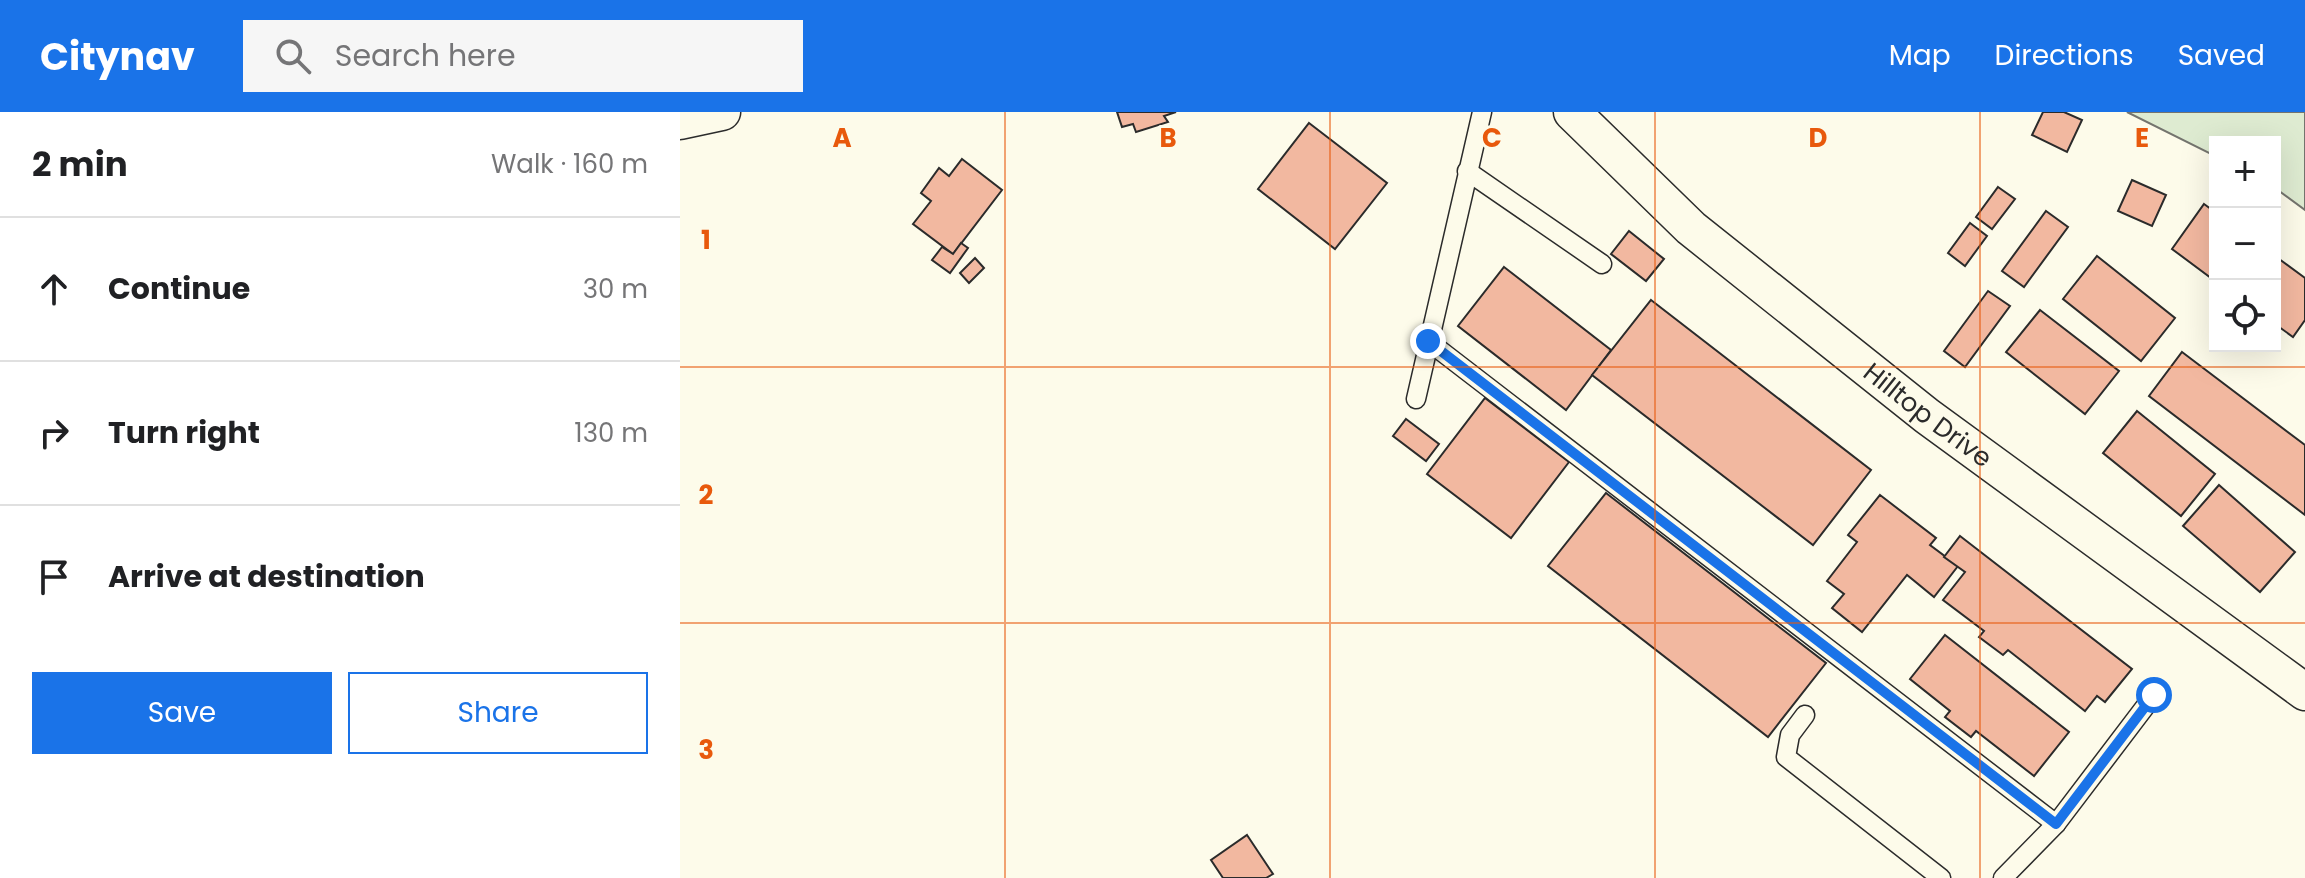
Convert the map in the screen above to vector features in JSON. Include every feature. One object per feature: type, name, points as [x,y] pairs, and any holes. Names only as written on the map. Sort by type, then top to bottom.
[{"type":"street","points":[[680,121],[722,112]]},
{"type":"street","name":"Hilltop Drive","points":[[1572,112],[1691,228],[1914,406],[2305,692]]},
{"type":"lane","points":[[1416,399],[1482,112]]},
{"type":"lane","points":[[1467,171],[1602,264]]},
{"type":"lane","points":[[1428,341],[2056,824]]},
{"type":"lane","points":[[2003,878],[2056,824],[2154,695]]},
{"type":"lane","points":[[1805,715],[1790,735],[1786,757],[1941,878]]},
{"type":"green space","points":[[2127,112],[2305,112],[2305,210],[2281,192],[2281,136],[2209,136],[2209,153]]},
{"type":"building","points":[[1117,112],[1176,112],[1164,116],[1168,122],[1136,132],[1133,124],[1122,127]]},
{"type":"building","points":[[2043,112],[2064,112],[2082,120],[2067,152],[2032,135]]},
{"type":"building","points":[[1309,123],[1387,183],[1335,249],[1258,189]]},
{"type":"building","points":[[962,159],[1002,190],[953,254],[913,224],[931,201],[921,193],[939,168],[949,176]]},
{"type":"building","points":[[2132,180],[2166,195],[2152,226],[2118,211]]},
{"type":"building","points":[[1998,187],[2015,199],[1992,229],[1976,217]]},
{"type":"building","points":[[2204,204],[2209,208],[2209,277],[2172,249]]},
{"type":"building","points":[[2046,211],[2068,227],[2024,287],[2002,271]]},
{"type":"building","points":[[1970,223],[1987,236],[1965,266],[1948,253]]},
{"type":"building","points":[[1629,231],[1664,259],[1646,281],[1611,254]]},
{"type":"building","points":[[961,243],[968,248],[950,273],[932,260],[942,247],[953,254]]},
{"type":"building","points":[[2097,256],[2175,318],[2141,361],[2063,299]]},
{"type":"building","points":[[975,258],[984,268],[969,283],[960,273]]},
{"type":"building","points":[[2281,260],[2305,278],[2305,320],[2293,337],[2281,328]]},
{"type":"building","points":[[1504,267],[1611,350],[1566,410],[1458,326]]},
{"type":"building","points":[[1988,291],[2010,306],[1965,367],[1944,351]]},
{"type":"building","points":[[1651,300],[1871,470],[1813,545],[1592,375]]},
{"type":"building","points":[[2040,310],[2119,371],[2085,414],[2006,352]]},
{"type":"building","points":[[2182,352],[2305,445],[2305,515],[2149,396]]},
{"type":"building","points":[[1485,398],[1569,462],[1511,538],[1427,474]]},
{"type":"building","points":[[2137,411],[2215,474],[2181,516],[2103,453]]},
{"type":"building","points":[[1406,419],[1439,444],[1426,461],[1393,436]]},
{"type":"building","points":[[2219,485],[2295,552],[2260,592],[2183,526]]},
{"type":"building","points":[[1606,493],[1826,663],[1768,737],[1548,566]]},
{"type":"building","points":[[1880,495],[1936,538],[1930,545],[1958,566],[1934,597],[1907,575],[1862,632],[1832,608],[1844,594],[1827,581],[1857,542],[1848,535]]},
{"type":"building","points":[[1960,536],[2132,669],[2105,702],[2097,696],[2085,711],[2008,650],[2003,655],[1979,637],[1984,631],[1943,600],[1965,572],[1944,557]]},
{"type":"building","points":[[1945,635],[2069,732],[2034,776],[1976,731],[1971,737],[1945,717],[1950,711],[1910,679]]},
{"type":"building","points":[[1247,835],[1273,874],[1266,878],[1223,878],[1211,860]]},
{"type":"route","points":[[1428,341],[2056,824],[2154,695]]}]
